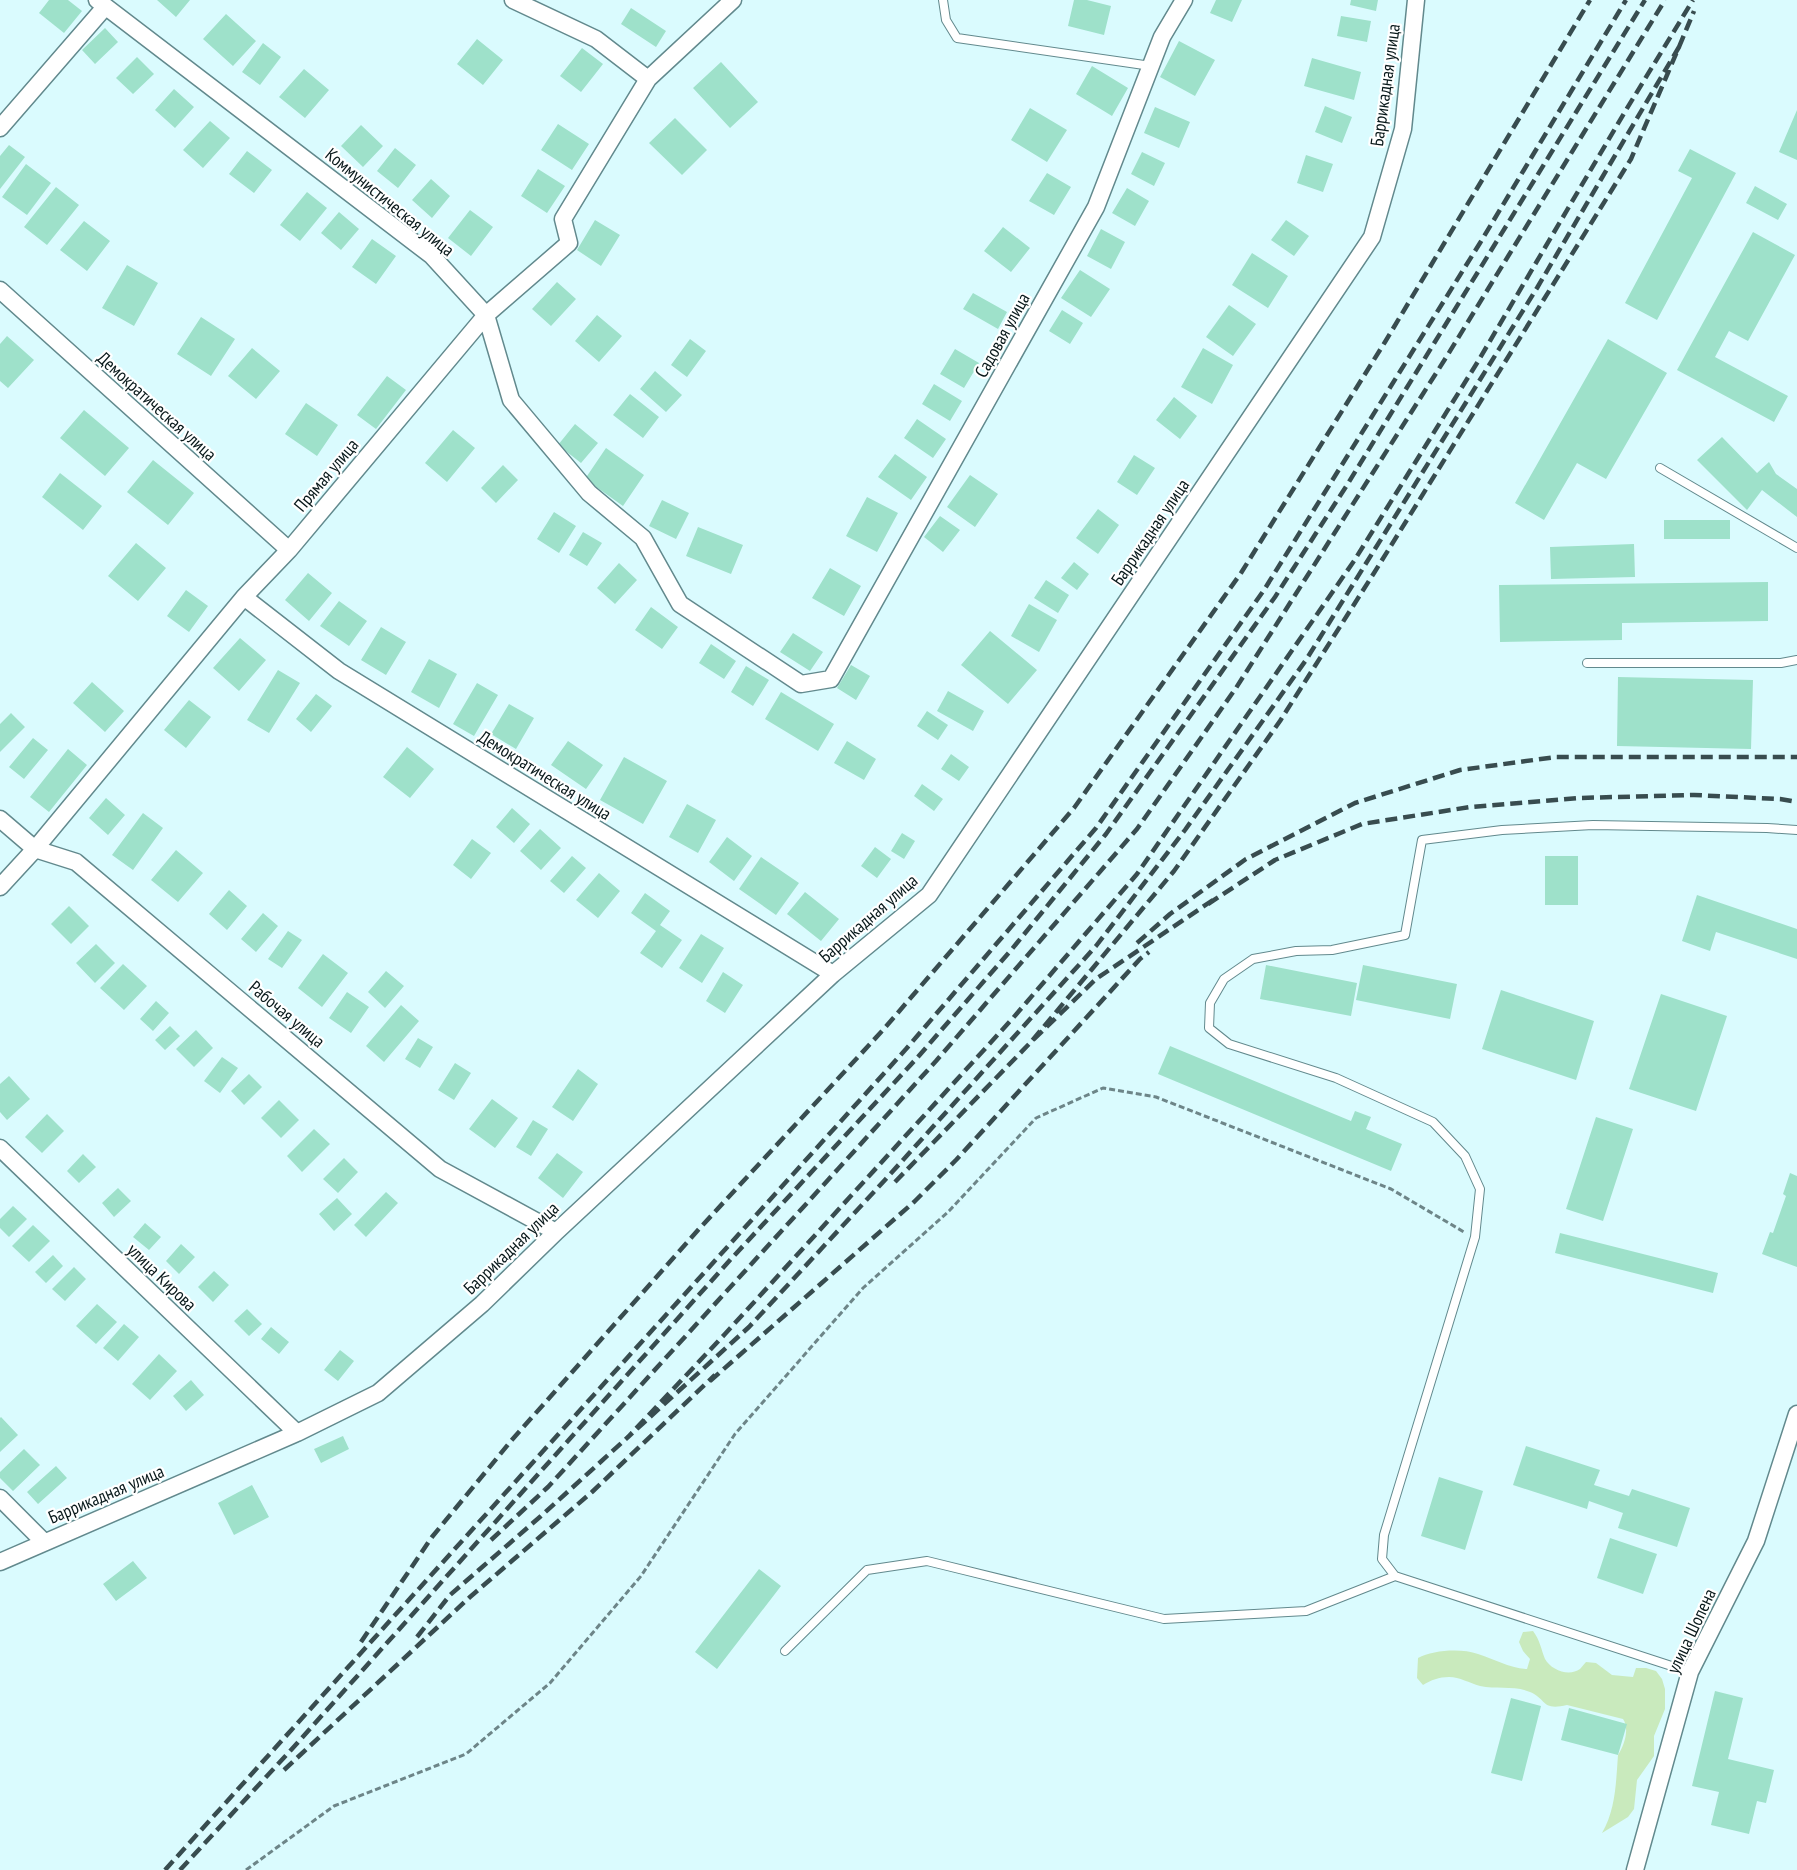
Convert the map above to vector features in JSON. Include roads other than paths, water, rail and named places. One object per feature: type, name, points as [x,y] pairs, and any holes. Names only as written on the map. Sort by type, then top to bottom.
[{"type":"street","points":[[513,0],[596,39],[648,79],[733,0]]},
{"type":"street","name":"Садовая улица","points":[[831,679],[1096,207],[1162,37],[1184,0]]},
{"type":"street","name":"Баррикадная улица","points":[[0,1562],[297,1433],[378,1393],[482,1304],[833,974],[929,895],[1372,237],[1403,129],[1416,0]]},
{"type":"street","points":[[0,128],[101,4]]},
{"type":"street","name":"Коммунистическая улица","points":[[101,4],[432,255],[486,315],[511,400],[589,493],[643,538],[680,604],[801,684],[831,679]]},
{"type":"street","name":"Прямая улица","points":[[0,887],[35,849],[244,597],[288,550],[486,315],[569,243],[562,219],[648,79]]},
{"type":"street","name":"Демократическая улица","points":[[0,290],[288,550]]},
{"type":"street","name":"Демократическая улица","points":[[244,597],[339,671],[833,974]]},
{"type":"street","name":"Рабочая улица","points":[[0,819],[35,849],[76,862],[440,1169],[556,1232]]},
{"type":"street","name":"улица Кирова","points":[[0,1148],[297,1433]]},
{"type":"street","name":"улица Шопена","points":[[1635,1870],[1690,1672],[1756,1541],[1797,1414]]},
{"type":"street","points":[[0,1498],[44,1542]]},
{"type":"lane","points":[[943,0],[946,20],[957,38],[1151,66]]},
{"type":"lane","points":[[1660,468],[1797,548]]},
{"type":"lane","points":[[1587,663],[1781,663],[1797,660]]},
{"type":"lane","points":[[1690,1672],[1395,1576],[1382,1559],[1384,1535],[1475,1237],[1480,1189],[1465,1156],[1433,1122],[1336,1078],[1229,1044],[1209,1028],[1210,1003],[1224,979],[1253,959],[1296,951],[1332,950],[1405,935],[1422,840],[1502,830],[1593,825],[1797,830]]},
{"type":"lane","points":[[785,1651],[867,1570],[927,1561],[1164,1619],[1306,1611],[1395,1576]]},
{"type":"railway","points":[[361,1642],[432,1537],[511,1441],[699,1229],[883,1030],[1074,808],[1241,573],[1385,342],[1590,0]]},
{"type":"railway","points":[[165,1870],[906,1049],[1096,828],[1264,590],[1480,243],[1626,0]]},
{"type":"railway","points":[[180,1870],[291,1750],[731,1259],[917,1058],[1012,949],[1106,834],[1275,597],[1347,485],[1645,0]]},
{"type":"railway","points":[[491,1540],[548,1487],[838,1169],[936,1061],[1137,829],[1236,688],[1447,356],[1665,0]]},
{"type":"railway","points":[[1213,900],[1096,979],[1031,1042],[1174,871],[1280,721],[1631,159],[1679,47],[1537,288],[1306,660],[1185,830],[1096,946],[884,1181],[749,1327],[628,1437],[1013,1018],[1137,874],[1354,561],[1477,363],[1693,0]]},
{"type":"railway","points":[[1679,47],[1694,11]]},
{"type":"railway","points":[[1137,943],[1170,914],[1246,859],[1355,803],[1460,770],[1556,757],[1797,757]]},
{"type":"railway","points":[[1208,904],[1275,860],[1362,824],[1470,807],[1578,798],[1694,795],[1780,799],[1797,802]]},
{"type":"railway","points":[[710,1381],[914,1202],[956,1160],[1140,959],[1149,952]]},
{"type":"railway","points":[[895,1182],[1031,1042]]},
{"type":"railway","points":[[284,1770],[470,1597],[592,1492],[715,1375]]},
{"type":"railway","points":[[417,1637],[450,1595],[628,1437]]}]
